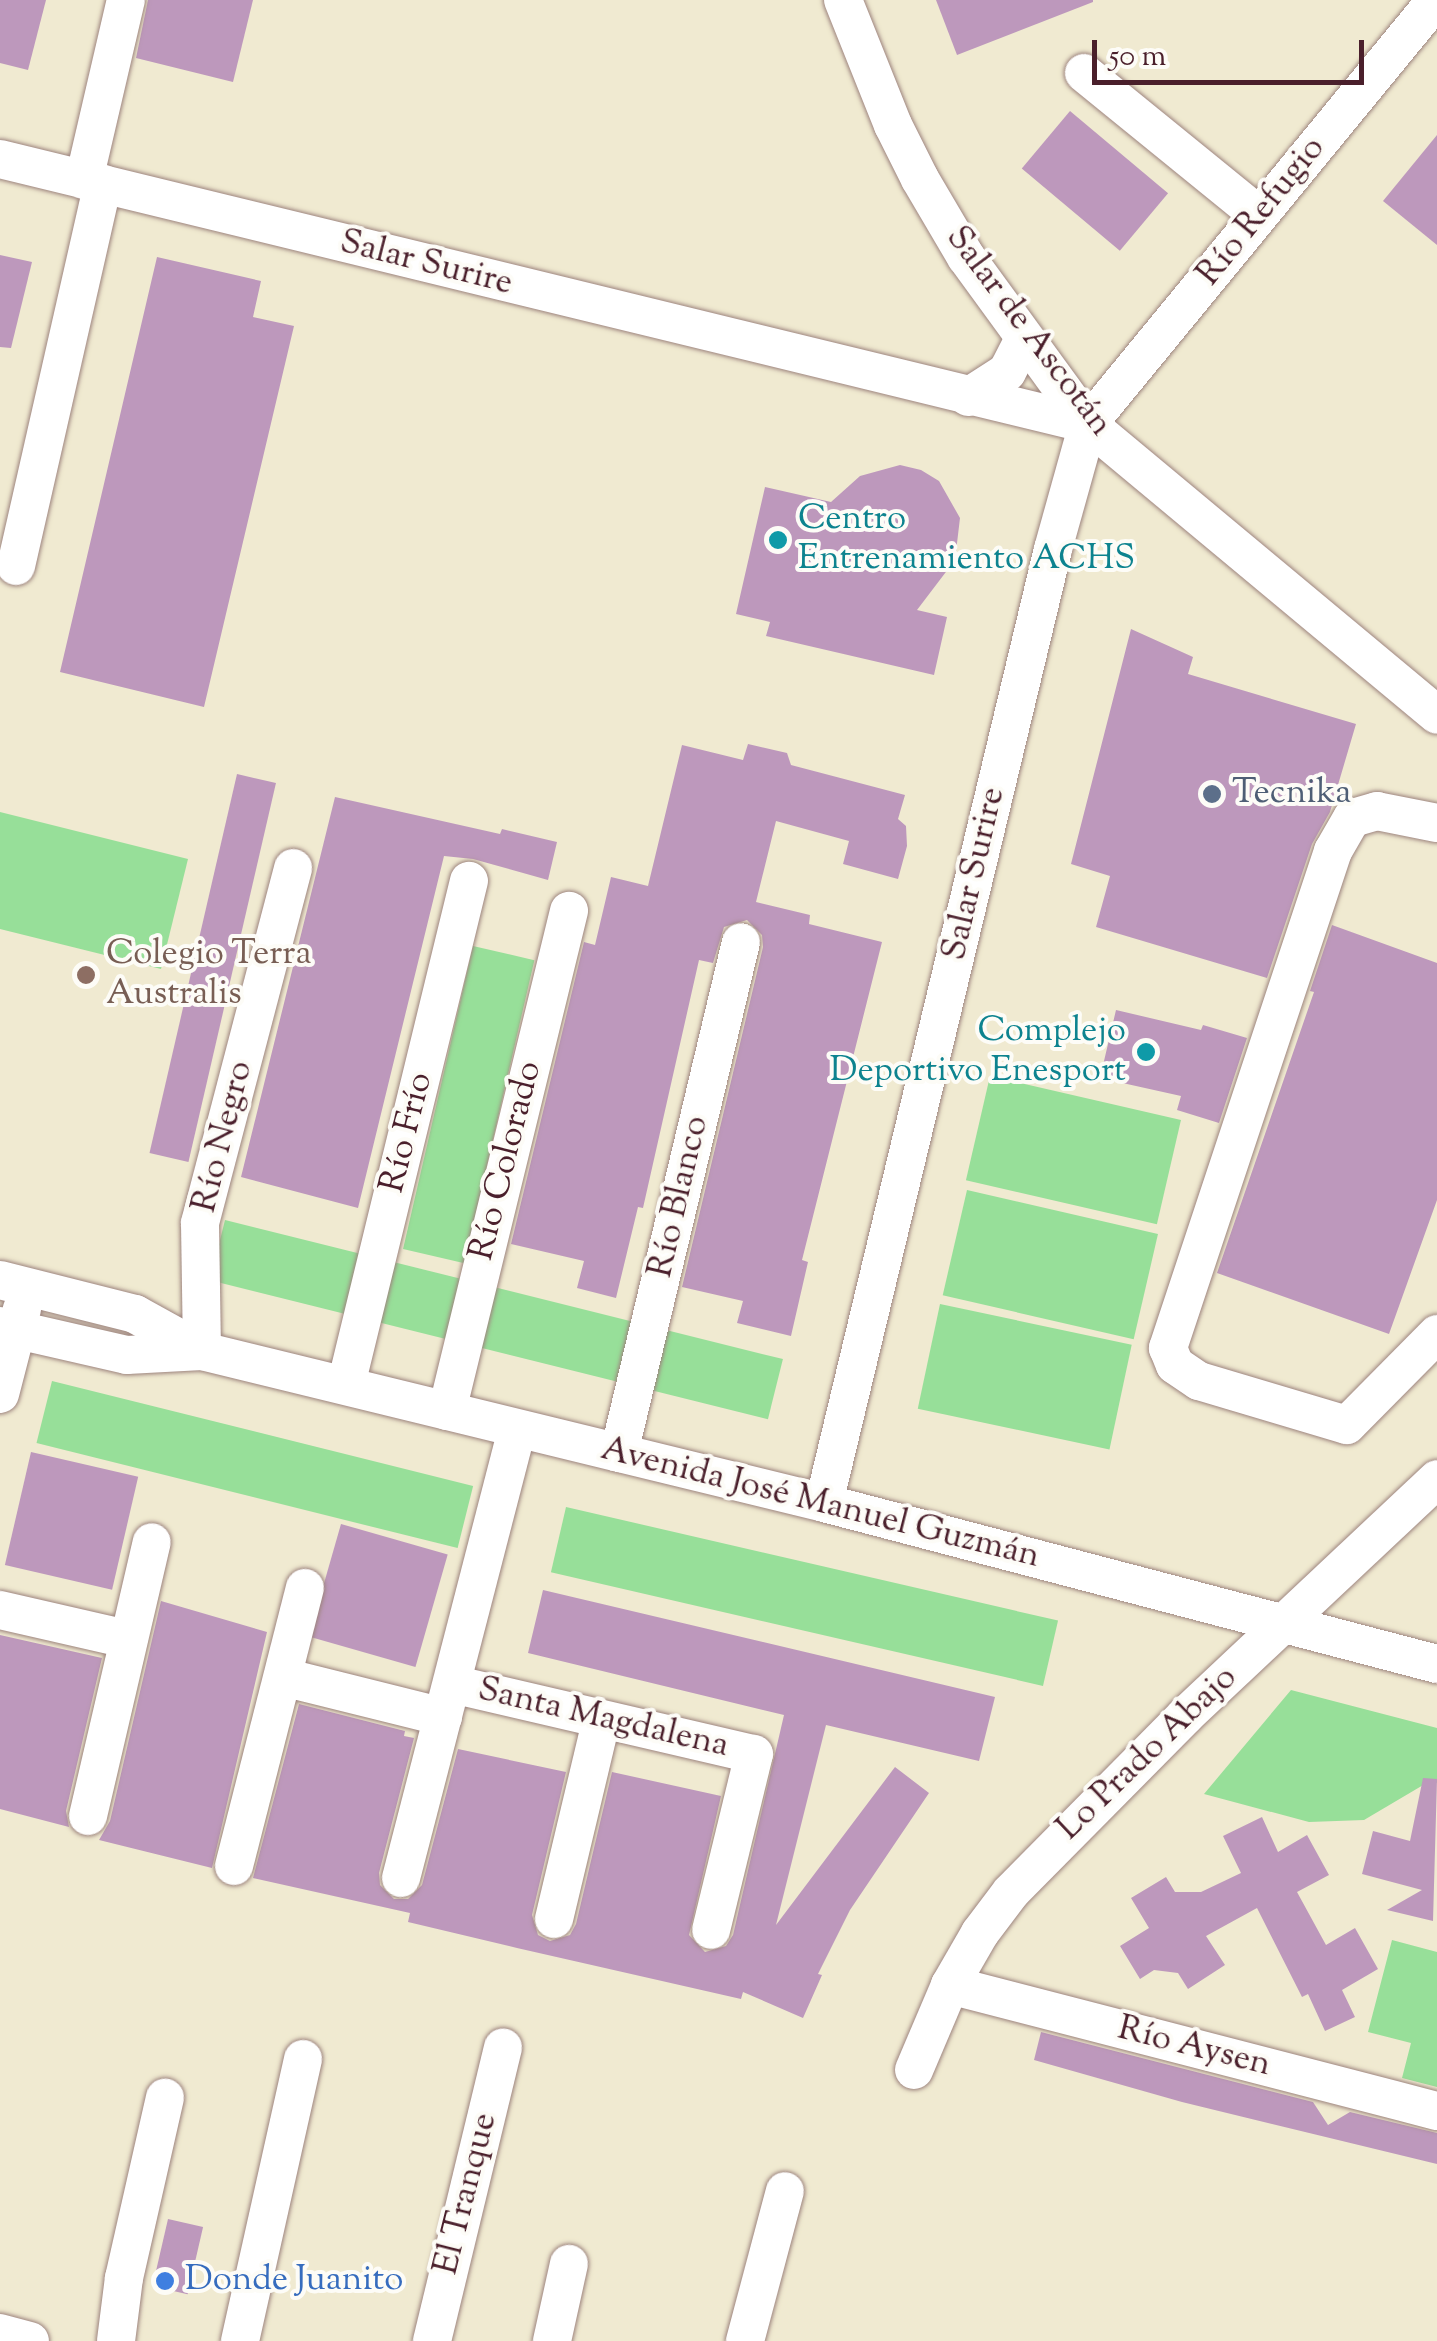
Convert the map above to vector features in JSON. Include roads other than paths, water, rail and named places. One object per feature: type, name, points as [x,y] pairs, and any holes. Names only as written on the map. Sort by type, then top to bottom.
[{"type":"street","points":[[16,566],[94,182],[126,0]]},
{"type":"street","name":"Salar de Ascotán","points":[[843,0],[886,109],[920,180],[966,257],[1088,424],[1431,698]]},
{"type":"street","name":"Río Refugio","points":[[1088,424],[1436,0]]},
{"type":"street","points":[[1084,73],[1259,215]]},
{"type":"street","name":"Salar Surire","points":[[0,159],[1088,424],[1052,549],[824,1503]]},
{"type":"street","points":[[968,397],[1007,372],[1024,339]]},
{"type":"street","points":[[1437,824],[1377,811],[1352,818],[1334,851],[1168,1348],[1175,1365],[1198,1381],[1346,1425],[1437,1334]]},
{"type":"street","name":"Río Negro","points":[[202,1351],[200,1223],[293,868]]},
{"type":"street","name":"Río Frío","points":[[346,1386],[470,881]]},
{"type":"street","name":"Río Colorado","points":[[447,1411],[569,912]]},
{"type":"street","name":"Río Blanco","points":[[619,1453],[741,942]]},
{"type":"street","points":[[0,1394],[14,1283]]},
{"type":"street","name":"Avenida José Manuel Guzmán","points":[[14,1283],[135,1314],[202,1351],[824,1503],[1437,1664]]},
{"type":"street","name":"Avenida José Manuel Guzmán","points":[[8,1328],[127,1355],[202,1351]]},
{"type":"street","name":"Santa Magdalena","points":[[517,1428],[448,1700],[602,1721],[754,1754],[710,1930]]},
{"type":"street","name":"Lo Prado Abajo","points":[[914,2070],[950,1985],[980,1933],[1050,1848],[1437,1479]]},
{"type":"street","points":[[88,1816],[152,1542]]},
{"type":"street","points":[[234,1866],[305,1588]]},
{"type":"street","points":[[0,1610],[127,1639]]},
{"type":"street","points":[[283,1677],[448,1700],[401,1878]]},
{"type":"street","points":[[554,1919],[602,1721]]},
{"type":"street","name":"Río Aysen","points":[[950,1985],[1437,2111]]},
{"type":"street","name":"El Tranque","points":[[432,2341],[503,2047]]},
{"type":"street","points":[[240,2341],[304,2058]]},
{"type":"street","points":[[116,2341],[124,2278],[165,2098]]},
{"type":"street","points":[[745,2341],[785,2192]]},
{"type":"street","points":[[552,2341],[569,2264]]},
{"type":"street","points":[[0,2333],[30,2341]]},
{"type":"place","name":"Centro Entrenamiento ACHS","points":[[778,540]]},
{"type":"place","name":"Tecnika","points":[[1212,794]]},
{"type":"place","name":"Colegio Terra Australis","points":[[86,975]]},
{"type":"place","name":"Complejo Deportivo Enesport","points":[[1146,1052]]},
{"type":"place","name":"Donde Juanito","points":[[165,2281]]}]
